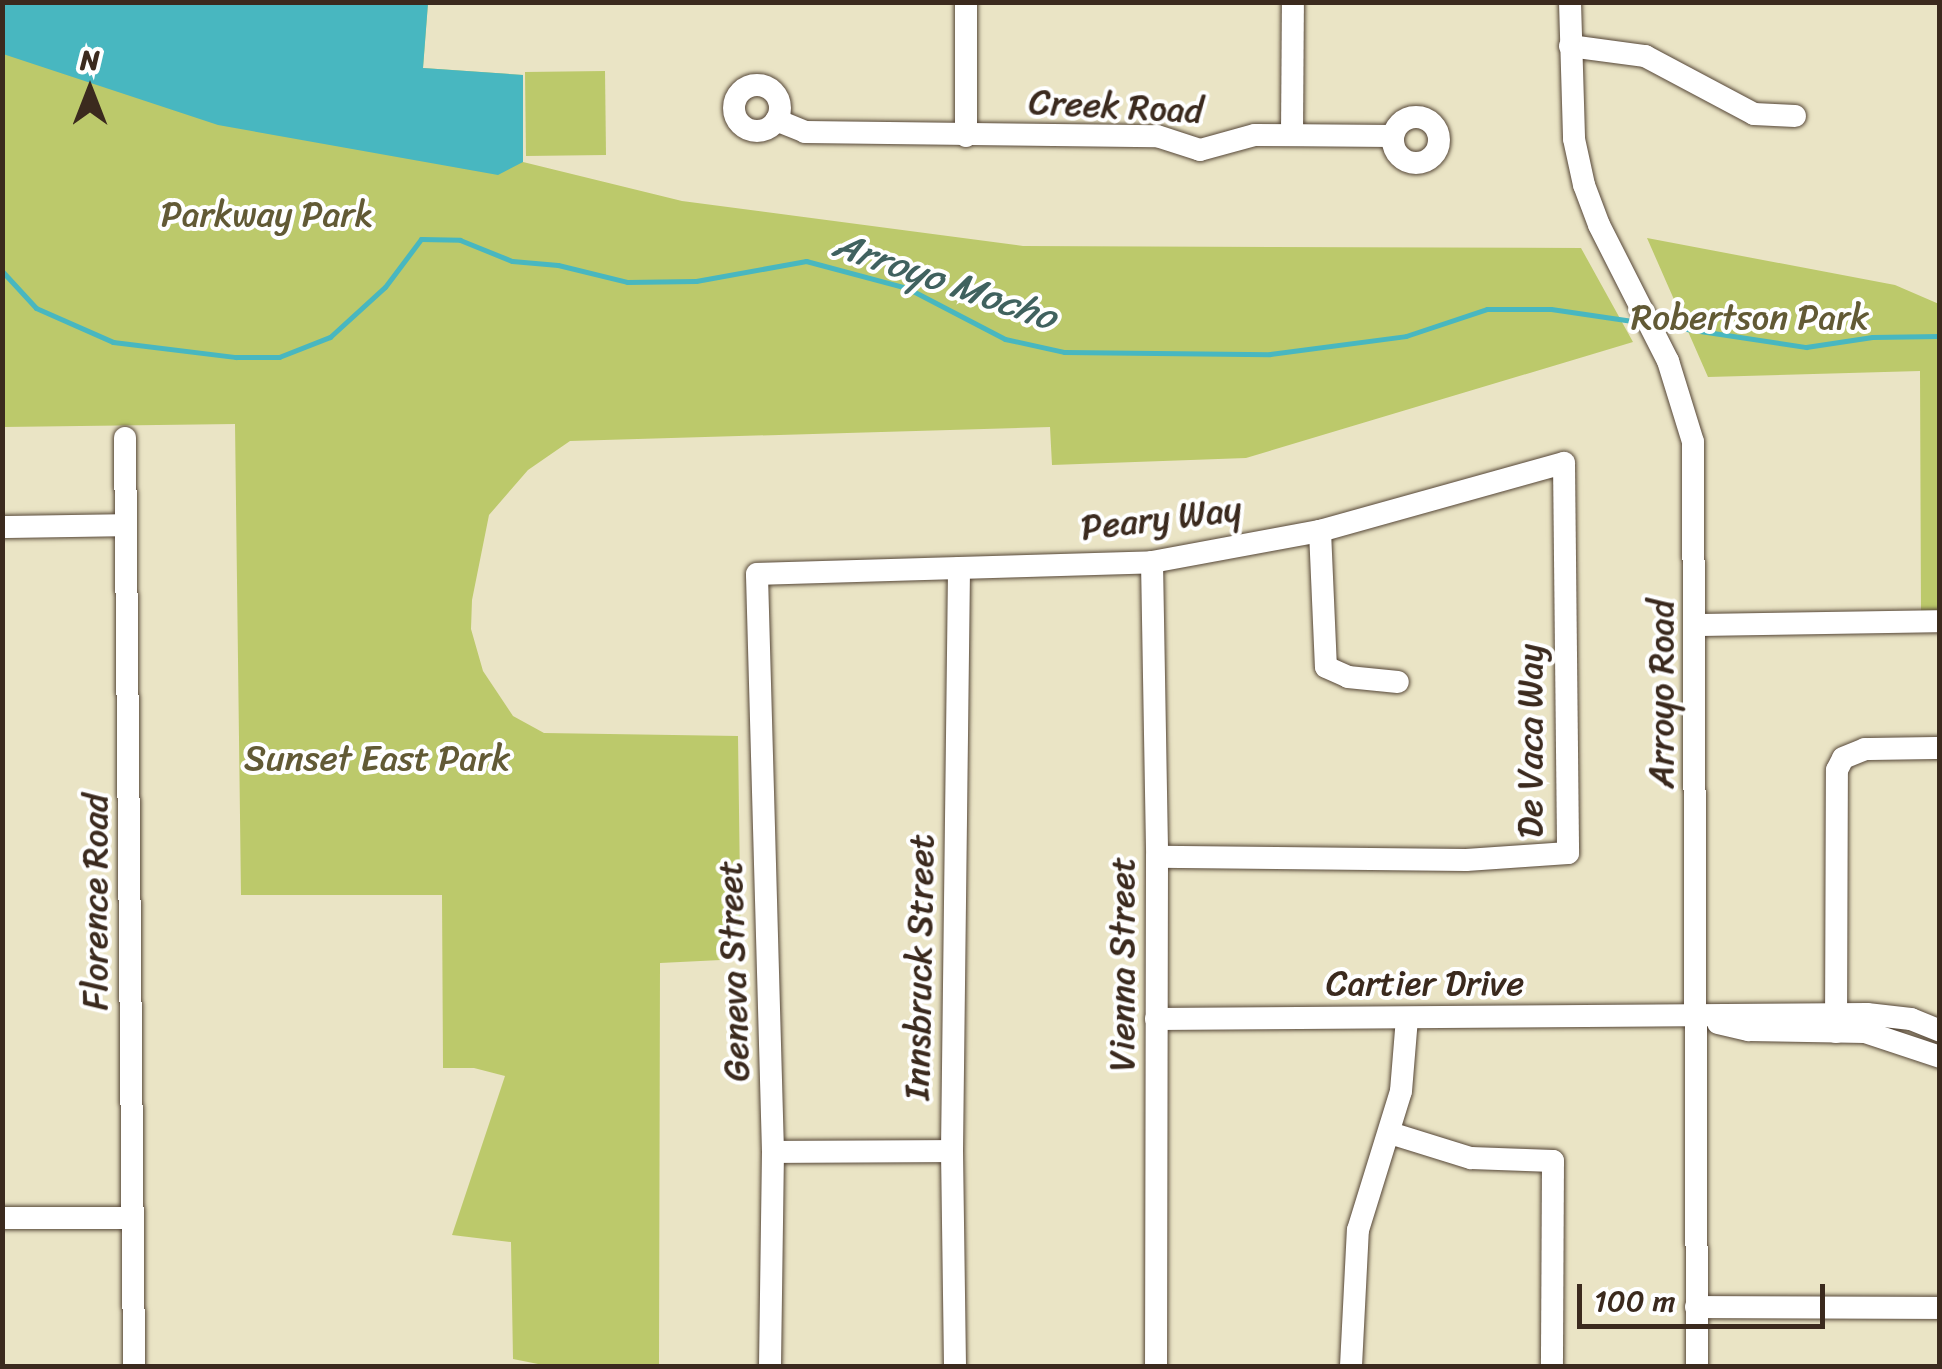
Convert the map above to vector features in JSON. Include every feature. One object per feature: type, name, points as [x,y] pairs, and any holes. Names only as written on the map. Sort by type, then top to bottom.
[{"type":"street","points":[[966,2],[966,136]]},
{"type":"street","points":[[1292,135],[1293,2]]},
{"type":"street","name":"Arroyo Road","points":[[1570,2],[1574,139],[1584,184],[1668,361],[1693,442],[1696,1366]]},
{"type":"street","points":[[1570,46],[1645,56],[1754,114],[1795,116]]},
{"type":"street","name":"Creek Road","points":[[776,120],[805,132],[1156,136],[1200,150],[1255,135],[1392,136]]},
{"type":"street","name":"Florence Road","points":[[125,438],[134,1366]]},
{"type":"street","name":"Peary Way","points":[[757,574],[1152,562],[1320,531],[1564,462]]},
{"type":"street","name":"De Vaca Way","points":[[1158,857],[1466,860],[1568,853],[1564,462]]},
{"type":"street","points":[[2,527],[126,525]]},
{"type":"street","points":[[1320,531],[1326,667],[1348,676],[1398,682]]},
{"type":"street","name":"Vienna Street","points":[[1152,562],[1158,857],[1156,1366]]},
{"type":"street","name":"Innsbruck Street","points":[[955,1366],[952,1151],[959,568]]},
{"type":"street","name":"Geneva Street","points":[[757,574],[773,1152],[770,1366]]},
{"type":"street","points":[[1696,626],[1940,621]]},
{"type":"street","points":[[1836,1023],[1837,770],[1843,758],[1864,749],[1940,748]]},
{"type":"street","points":[[1351,1366],[1358,1230],[1402,1091],[1407,1018]]},
{"type":"street","name":"Cartier Drive","points":[[1156,1019],[1695,1018],[1748,1030],[1836,1023]]},
{"type":"street","points":[[1836,1023],[1911,1019],[1940,1031]]},
{"type":"street","points":[[1836,1023],[1940,1057]]},
{"type":"street","points":[[1390,1133],[1471,1158],[1553,1161],[1552,1366]]},
{"type":"street","points":[[773,1152],[952,1151]]},
{"type":"street","points":[[2,1218],[131,1218]]},
{"type":"street","points":[[1696,1307],[1940,1308]]},
{"type":"green space","name":"Parkway Park","points":[[2,3],[428,3],[423,68],[523,75],[523,162],[682,201],[1023,246],[1581,248],[1633,342],[1246,458],[1052,465],[1050,427],[570,441],[528,470],[489,515],[472,600],[471,629],[483,671],[513,716],[544,733],[738,736],[741,959],[660,963],[659,1366],[548,1366],[513,1359],[511,1242],[452,1235],[505,1076],[474,1068],[443,1068],[442,895],[241,895],[235,424],[3,427]]},
{"type":"green space","points":[[605,71],[606,155],[526,156],[525,72]]},
{"type":"green space","name":"Robertson Park","points":[[1647,238],[1895,285],[1939,304],[1939,612],[1921,612],[1920,371],[1708,377]]},
{"type":"water","points":[[3,2],[428,3],[423,68],[523,75],[523,162],[498,175],[218,125],[3,54]]},
{"type":"waterway","name":"Arroyo Mocho","points":[[2,271],[36,308],[113,342],[236,357],[279,357],[330,337],[385,287],[421,239],[460,240],[512,261],[558,265],[627,282],[696,281],[806,261],[907,288],[1005,339],[1064,352],[1270,354],[1406,336],[1487,309],[1551,309],[1639,322]]},
{"type":"waterway","name":"Arroyo Mocho","points":[[1660,325],[1806,347],[1872,337],[1940,336]]},
{"type":"park label","name":"Sunset East Park","points":[[377,758]]}]
